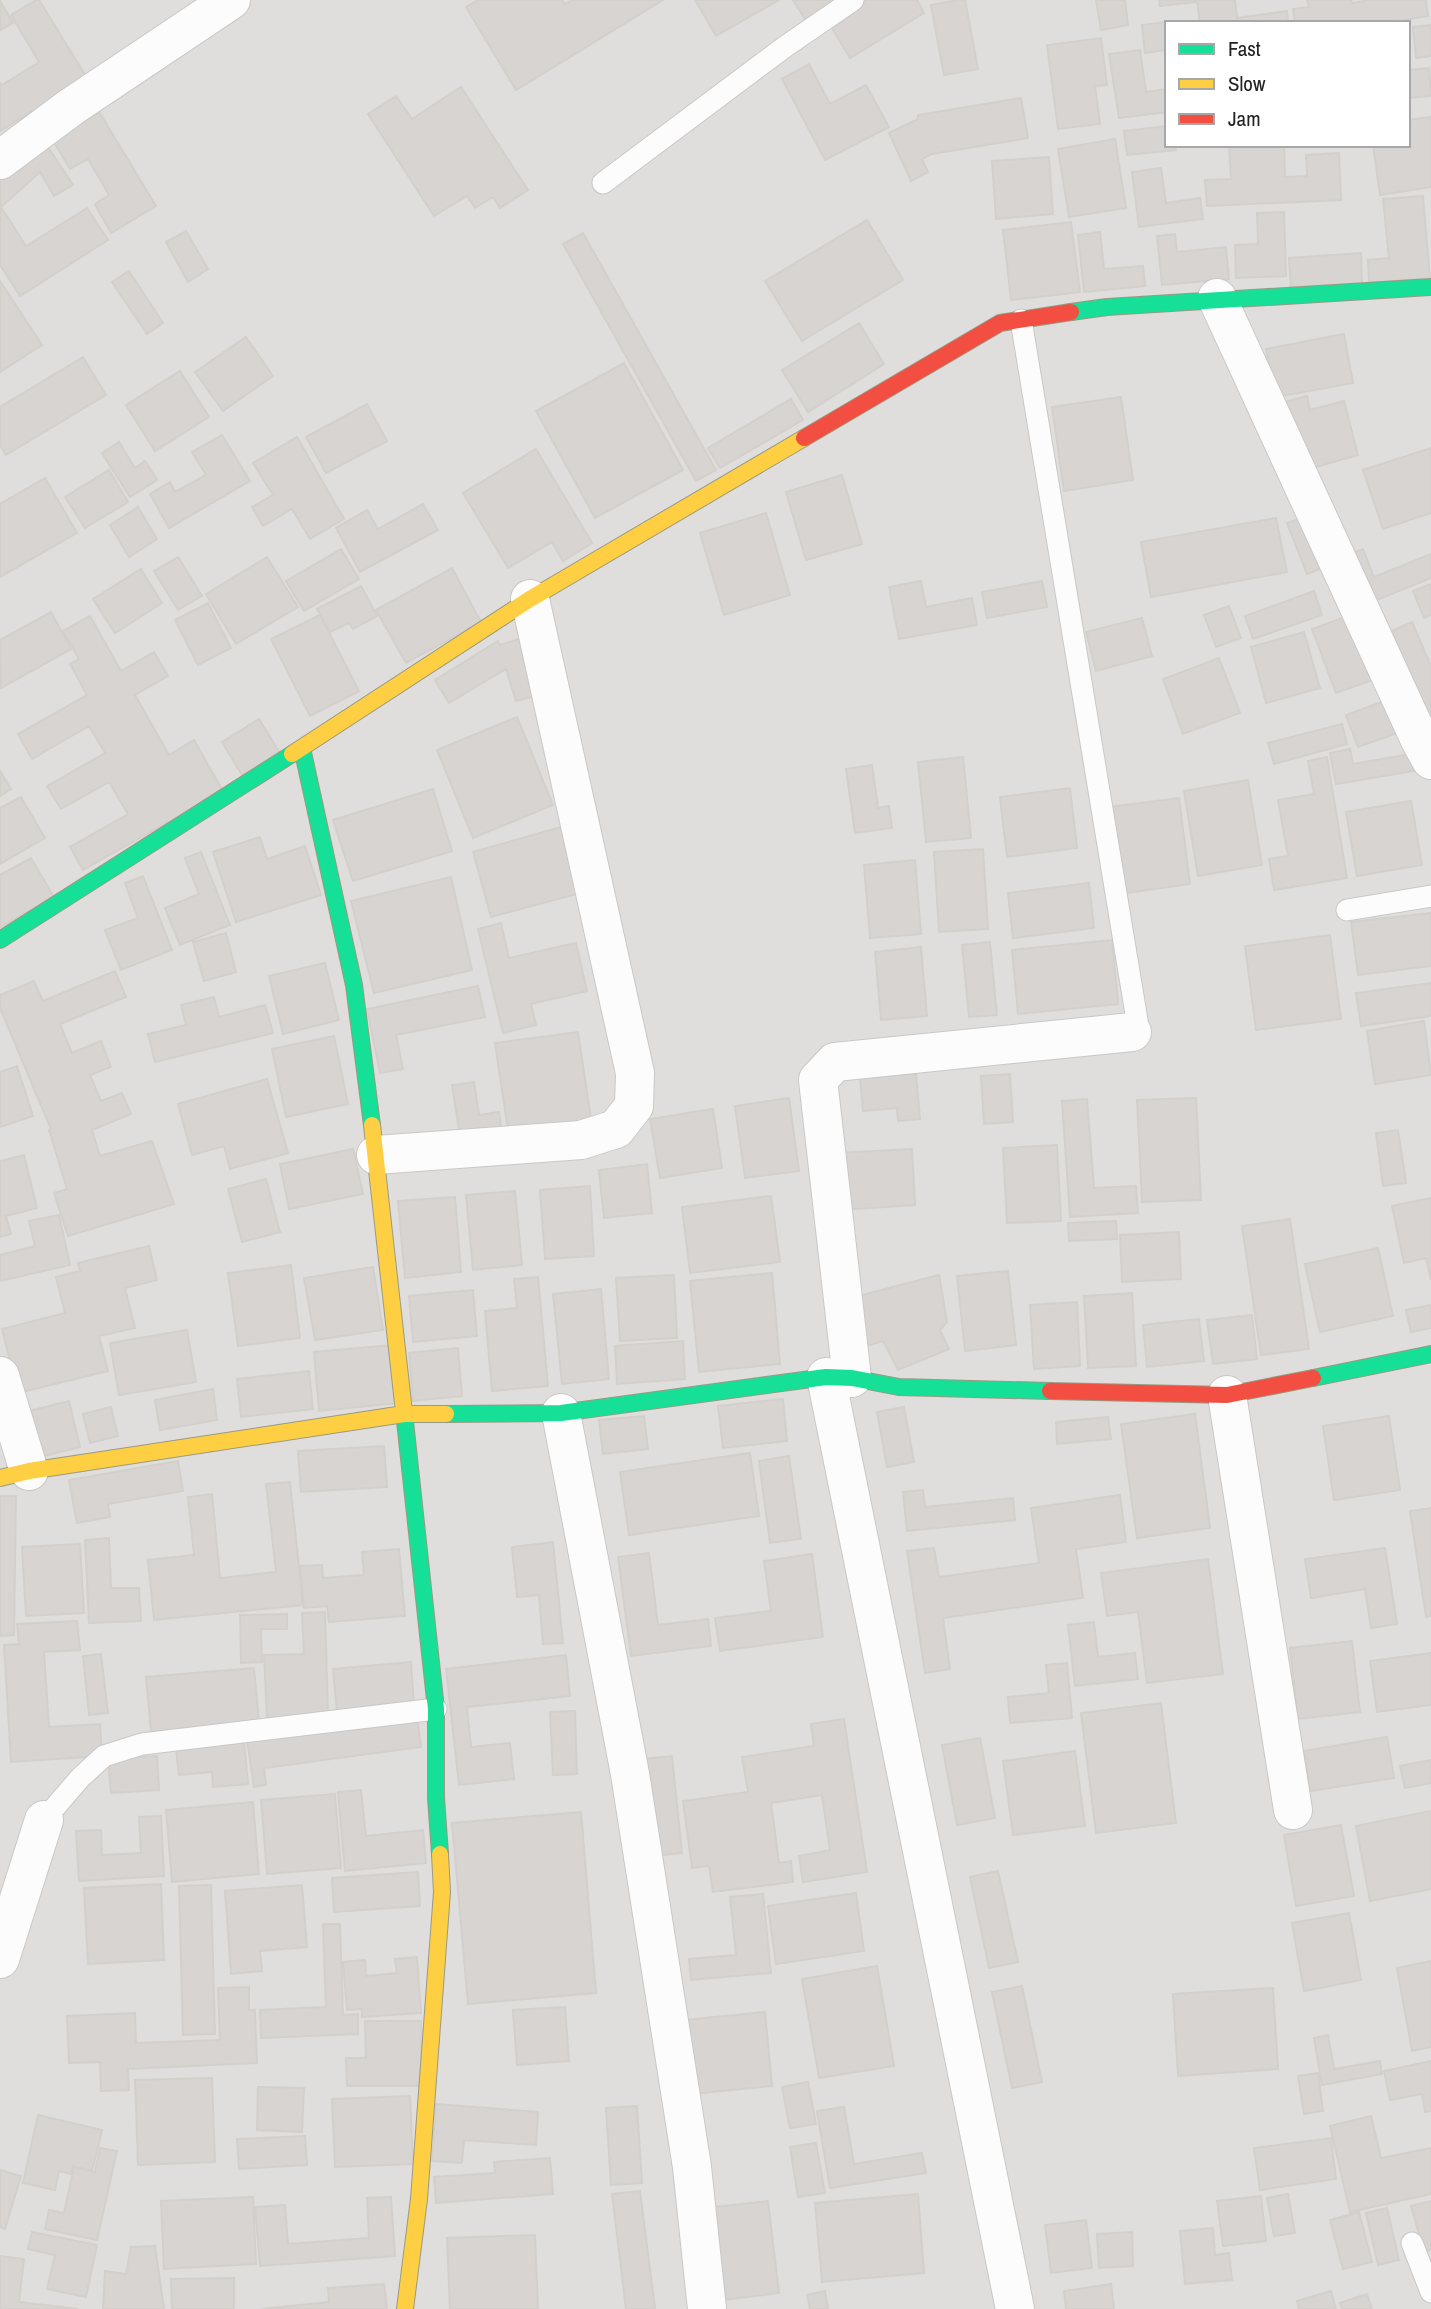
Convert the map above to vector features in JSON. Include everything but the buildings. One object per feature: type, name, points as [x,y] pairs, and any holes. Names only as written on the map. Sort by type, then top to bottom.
[{"type":"street","points":[[0,160],[71,107],[231,0]]},
{"type":"street","points":[[0,940],[302,748],[530,598],[1000,323],[1107,307],[1217,298],[1431,287]]},
{"type":"street","points":[[1217,298],[1431,760]]},
{"type":"street","points":[[376,1155],[581,1140],[616,1129],[634,1106],[635,1073],[530,598]]},
{"type":"street","points":[[302,748],[354,985],[376,1155],[436,1709],[436,1798],[442,1892],[419,2199],[405,2309]]},
{"type":"street","points":[[1015,2309],[839,1377],[818,1080],[835,1062],[1132,1032]]},
{"type":"street","points":[[0,1376],[14,1475],[404,1414],[561,1413],[839,1377],[899,1387],[1227,1395],[1431,1354]]},
{"type":"street","points":[[1227,1395],[1293,1810]]},
{"type":"street","points":[[561,1413],[631,1774],[692,2167],[707,2309]]},
{"type":"street","points":[[0,1959],[44,1820]]},
{"type":"lane","points":[[603,183],[852,0]]},
{"type":"lane","points":[[1021,320],[1138,1020],[1132,1032]]},
{"type":"lane","points":[[1347,910],[1431,896]]},
{"type":"lane","points":[[44,1820],[80,1778],[104,1756],[142,1744],[436,1709]]},
{"type":"lane","points":[[1412,2242],[1431,2292]]},
{"type":"shaded area","points":[[0,0],[1431,0],[1431,2309],[0,2309]]},
{"type":"traffic: fast","points":[[1071,312],[1107,307],[1431,287]]},
{"type":"traffic: fast","points":[[302,748],[354,985],[372,1125]]},
{"type":"traffic: fast","points":[[0,940],[292,754]]},
{"type":"traffic: fast","points":[[1313,1378],[1431,1354]]},
{"type":"traffic: fast","points":[[446,1414],[561,1413],[826,1377],[852,1378],[899,1387],[1050,1391]]},
{"type":"traffic: fast","points":[[404,1412],[436,1709],[436,1798],[440,1854]]},
{"type":"traffic: slow","points":[[292,754],[530,599],[804,438]]},
{"type":"traffic: slow","points":[[372,1125],[404,1412]]},
{"type":"traffic: slow","points":[[0,1478],[29,1471],[404,1414],[446,1414]]},
{"type":"traffic: slow","points":[[405,2309],[419,2199],[442,1892],[440,1854]]},
{"type":"traffic: jam","points":[[804,438],[1000,323],[1071,312]]},
{"type":"traffic: jam","points":[[1050,1391],[1227,1395],[1313,1378]]}]
